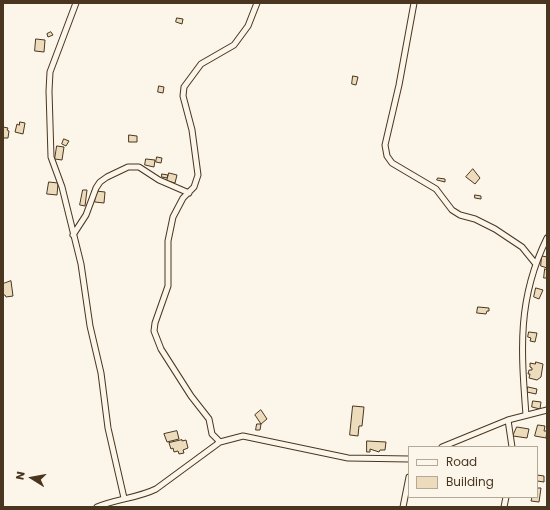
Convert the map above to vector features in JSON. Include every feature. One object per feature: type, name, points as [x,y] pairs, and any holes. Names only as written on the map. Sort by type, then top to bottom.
[{"type":"street","points":[[76,3],[52,66],[49,91],[51,157],[62,188],[81,264],[90,326],[101,372],[108,428],[124,498]]},
{"type":"street","points":[[220,442],[212,434],[209,419],[191,396],[161,349],[154,331],[155,323],[168,286],[168,241],[173,217],[183,198],[189,193],[197,182],[198,176],[192,130],[183,96],[184,87],[201,64],[234,46],[248,26],[257,3]]},
{"type":"street","points":[[414,3],[399,85],[385,145],[387,156],[392,163],[436,189],[452,210],[460,215],[482,222],[507,236],[522,247],[535,263]]},
{"type":"street","points":[[73,235],[86,215],[96,188],[100,182],[128,167],[140,166],[159,180],[189,193]]},
{"type":"street","points":[[526,415],[522,335],[524,314],[535,263],[547,238]]},
{"type":"street","points":[[444,446],[508,420],[547,410]]},
{"type":"street","points":[[508,420],[512,446]]},
{"type":"street","points":[[97,507],[156,489],[220,442],[243,436],[348,458],[408,459]]},
{"type":"street","points":[[403,507],[408,482]]},
{"type":"building","points":[[177,18],[183,19],[182,24],[176,22]]},
{"type":"building","points":[[51,32],[53,35],[48,37],[47,34]]},
{"type":"building","points":[[36,39],[45,40],[44,52],[35,51]]},
{"type":"building","points":[[353,76],[358,77],[356,85],[352,84]]},
{"type":"building","points":[[159,86],[164,87],[163,93],[158,92]]},
{"type":"building","points":[[20,122],[25,123],[23,134],[15,132],[17,124],[19,125]]},
{"type":"building","points":[[3,127],[8,128],[8,138],[3,138]]},
{"type":"building","points":[[129,135],[137,136],[137,142],[129,142]]},
{"type":"building","points":[[64,139],[69,141],[66,146],[62,144]]},
{"type":"building","points":[[57,146],[64,147],[62,160],[55,159]]},
{"type":"building","points":[[157,157],[162,158],[161,163],[156,162]]},
{"type":"building","points":[[146,159],[155,160],[154,167],[145,165]]},
{"type":"building","points":[[473,169],[480,178],[475,184],[466,177]]},
{"type":"building","points":[[169,173],[177,175],[175,183],[167,181]]},
{"type":"building","points":[[162,174],[168,175],[167,178],[162,177]]},
{"type":"building","points":[[438,178],[445,179],[445,182],[437,180]]},
{"type":"building","points":[[49,182],[58,183],[57,195],[47,194]]},
{"type":"building","points":[[83,190],[87,190],[85,206],[80,205]]},
{"type":"building","points":[[96,191],[105,192],[104,203],[95,202]]},
{"type":"building","points":[[475,195],[481,196],[481,199],[475,198]]},
{"type":"building","points":[[542,256],[547,257],[547,268],[541,266]]},
{"type":"building","points":[[545,269],[547,270],[547,278],[544,278]]},
{"type":"building","points":[[11,281],[13,296],[6,297],[3,295],[3,284]]},
{"type":"building","points":[[536,288],[543,290],[539,299],[534,297]]},
{"type":"building","points":[[478,307],[489,308],[489,311],[487,311],[486,314],[477,313]]},
{"type":"building","points":[[529,332],[537,333],[535,342],[530,341],[531,338],[528,337]]},
{"type":"building","points":[[536,362],[543,364],[541,377],[537,380],[529,378],[530,374],[528,374],[529,370],[532,370],[530,363],[535,364]]},
{"type":"building","points":[[528,387],[537,389],[536,394],[527,392]]},
{"type":"building","points":[[533,401],[541,402],[540,409],[532,407]]},
{"type":"building","points":[[353,406],[364,407],[362,426],[359,426],[358,436],[350,435]]},
{"type":"building","points":[[261,410],[267,419],[261,424],[255,415]]},
{"type":"building","points":[[257,424],[261,424],[260,430],[256,430]]},
{"type":"building","points":[[538,425],[545,426],[544,431],[547,431],[546,438],[535,436]]},
{"type":"building","points":[[517,427],[529,429],[527,438],[513,436]]},
{"type":"building","points":[[177,431],[179,439],[167,442],[164,434]]},
{"type":"building","points":[[186,440],[188,448],[183,450],[184,453],[179,454],[178,451],[174,452],[169,443]]},
{"type":"building","points":[[367,441],[386,442],[385,450],[380,450],[379,452],[370,449],[370,452],[367,452]]},
{"type":"building","points":[[538,475],[544,476],[544,482],[538,481]]},
{"type":"building","points":[[538,488],[541,488],[539,502],[531,501],[532,498],[538,498]]}]
